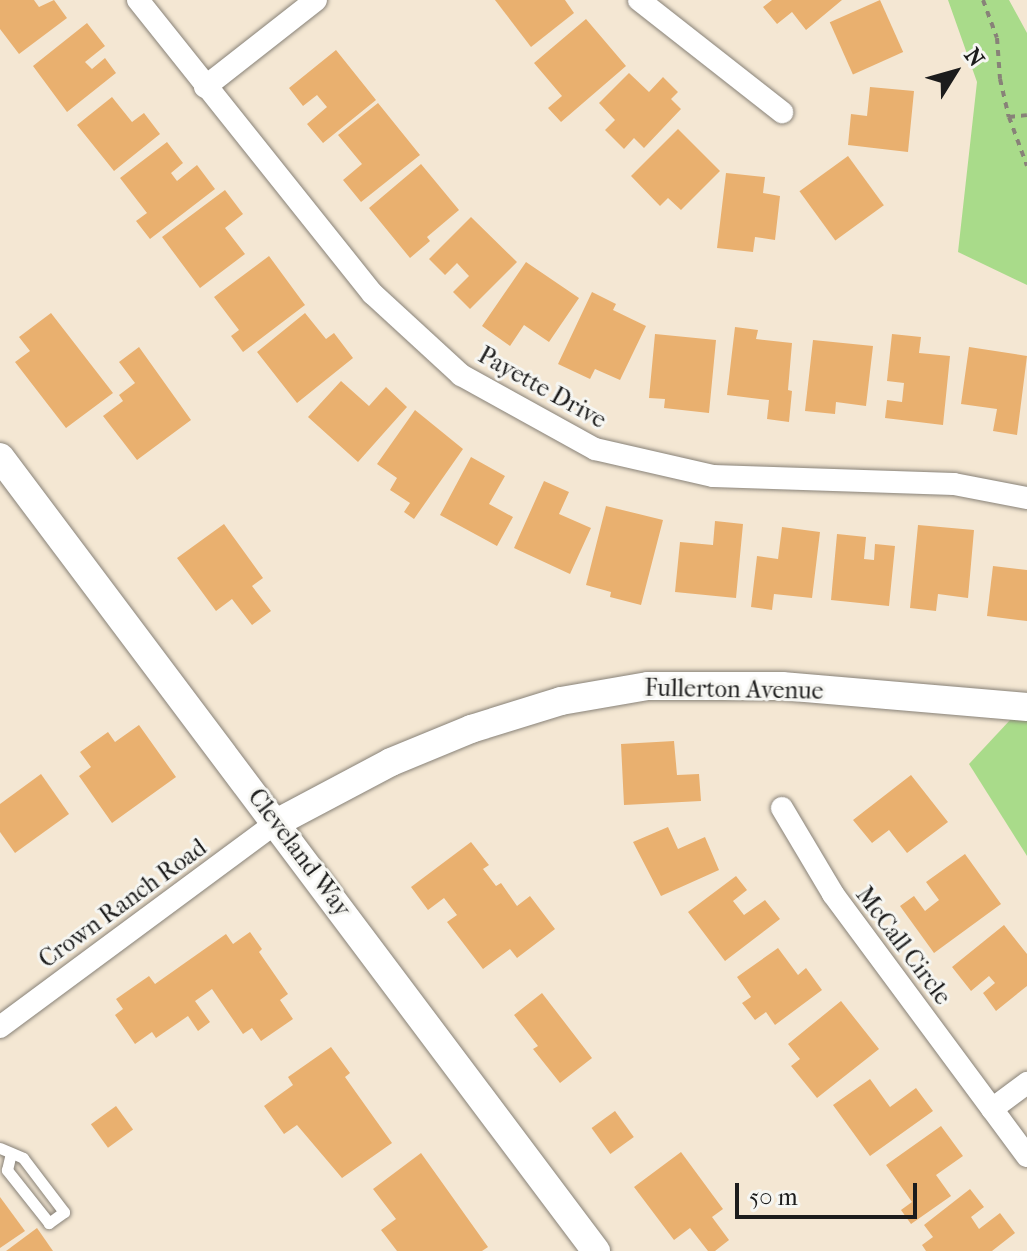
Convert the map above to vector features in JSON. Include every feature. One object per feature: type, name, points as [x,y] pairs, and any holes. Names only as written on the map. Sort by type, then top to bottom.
[{"type":"street","name":"Payette Drive","points":[[138,0],[373,294],[461,375],[595,449],[713,476],[954,484],[1027,498]]},
{"type":"street","points":[[205,87],[316,0]]},
{"type":"street","points":[[639,0],[782,112]]},
{"type":"street","name":"Cleveland Way","points":[[0,457],[596,1251]]},
{"type":"street","name":"Fullerton Avenue","points":[[276,823],[391,762],[471,729],[561,701],[648,686],[782,686],[1027,707]]},
{"type":"street","name":"McCall Circle","points":[[782,808],[833,894],[1027,1156]]},
{"type":"street","name":"Crown Ranch Road","points":[[0,1027],[276,823]]},
{"type":"street","points":[[992,1109],[1027,1083]]},
{"type":"lane","points":[[6,1151],[23,1158],[64,1212],[49,1223],[7,1170],[6,1151]]},
{"type":"path","points":[[983,0],[997,38],[1000,79],[1009,117],[1027,166]]},
{"type":"path","points":[[1009,117],[1027,115]]},
{"type":"green space","points":[[948,0],[1009,0],[1027,33],[1027,285],[958,252],[977,82]]},
{"type":"green space","points":[[1027,702],[1027,856],[969,764]]},
{"type":"building","points":[[0,0],[34,0],[39,7],[54,0],[67,18],[19,54],[0,29]]},
{"type":"building","points":[[495,0],[565,0],[574,13],[531,47]]},
{"type":"building","points":[[772,0],[842,0],[806,30],[792,12],[777,24],[763,7]]},
{"type":"building","points":[[880,0],[903,52],[853,74],[830,22]]},
{"type":"building","points":[[586,19],[626,66],[561,122],[548,108],[562,96],[534,63]]},
{"type":"building","points":[[87,23],[105,46],[85,62],[92,69],[105,58],[116,73],[67,112],[33,66]]},
{"type":"building","points":[[336,50],[376,100],[323,143],[307,124],[327,107],[317,95],[303,106],[289,88]]},
{"type":"building","points":[[629,73],[649,92],[663,77],[678,92],[671,99],[681,109],[644,148],[634,138],[624,149],[605,130],[615,120],[599,103]]},
{"type":"building","points":[[870,87],[914,91],[908,152],[848,145],[851,114],[867,116]]},
{"type":"building","points":[[112,97],[132,122],[144,113],[160,134],[114,171],[77,125]]},
{"type":"building","points":[[378,103],[420,155],[361,202],[343,180],[362,164],[338,135]]},
{"type":"building","points":[[678,129],[720,171],[681,210],[668,198],[660,206],[631,176]]},
{"type":"building","points":[[167,142],[183,163],[171,173],[177,181],[197,165],[215,189],[150,239],[136,221],[147,213],[120,178]]},
{"type":"building","points":[[848,156],[884,205],[835,241],[799,191]]},
{"type":"building","points":[[421,164],[459,210],[427,237],[430,241],[410,258],[369,208]]},
{"type":"building","points":[[726,173],[765,177],[763,193],[780,196],[775,240],[755,237],[753,252],[717,248]]},
{"type":"building","points":[[225,190],[243,214],[225,228],[245,254],[200,288],[162,237]]},
{"type":"building","points":[[471,217],[517,262],[470,309],[453,292],[469,276],[457,263],[445,275],[429,259]]},
{"type":"building","points":[[269,256],[305,305],[243,352],[231,336],[239,330],[214,297]]},
{"type":"building","points":[[526,262],[579,298],[549,342],[524,325],[510,346],[482,326]]},
{"type":"building","points":[[592,292],[616,304],[613,310],[646,326],[620,380],[595,369],[590,379],[558,364]]},
{"type":"building","points":[[51,313],[113,393],[66,428],[15,362],[30,351],[19,337]]},
{"type":"building","points":[[305,313],[326,339],[334,333],[353,358],[297,403],[257,352]]},
{"type":"building","points":[[735,327],[758,330],[756,339],[792,343],[789,422],[767,419],[769,400],[727,395]]},
{"type":"building","points":[[655,334],[716,340],[709,413],[664,408],[665,399],[649,398]]},
{"type":"building","points":[[892,334],[921,337],[919,353],[950,356],[943,425],[885,418],[887,400],[902,402],[904,383],[887,381]]},
{"type":"building","points":[[813,340],[873,346],[866,406],[836,402],[835,414],[805,411]]},
{"type":"building","points":[[139,347],[191,420],[137,460],[103,416],[123,401],[119,395],[135,383],[119,362]]},
{"type":"building","points":[[969,347],[1027,356],[1017,435],[993,431],[997,409],[961,404]]},
{"type":"building","points":[[341,381],[369,406],[386,387],[407,407],[358,462],[308,417]]},
{"type":"building","points":[[415,410],[463,449],[414,519],[404,512],[410,503],[390,490],[397,478],[377,464]]},
{"type":"building","points":[[471,457],[505,476],[489,504],[513,517],[497,546],[440,515]]},
{"type":"building","points":[[544,481],[569,492],[559,514],[591,528],[570,574],[514,548]]},
{"type":"building","points":[[606,506],[663,520],[641,605],[610,597],[611,592],[586,585]]},
{"type":"building","points":[[715,521],[743,524],[736,598],[675,592],[680,542],[713,545]]},
{"type":"building","points":[[224,524],[263,578],[252,586],[271,611],[252,625],[232,599],[216,611],[177,558]]},
{"type":"building","points":[[918,525],[974,530],[968,598],[938,594],[936,611],[910,608]]},
{"type":"building","points":[[782,527],[820,532],[812,598],[774,594],[772,610],[751,607],[757,556],[778,559]]},
{"type":"building","points":[[837,534],[866,537],[864,559],[874,560],[875,544],[895,546],[889,606],[831,600]]},
{"type":"building","points":[[993,566],[1027,570],[1027,621],[987,616]]},
{"type":"building","points":[[139,725],[176,777],[112,823],[79,776],[91,767],[80,752],[108,732],[115,742]]},
{"type":"building","points":[[674,741],[677,775],[699,774],[701,801],[624,805],[621,744]]},
{"type":"building","points":[[41,774],[69,814],[15,853],[0,832],[0,804]]},
{"type":"building","points":[[911,775],[948,822],[907,853],[889,830],[872,843],[853,820]]},
{"type":"building","points":[[668,827],[678,849],[705,837],[719,870],[661,896],[633,842]]},
{"type":"building","points":[[471,842],[489,865],[483,869],[496,886],[501,883],[517,906],[530,896],[555,929],[517,958],[510,949],[483,969],[447,922],[457,915],[444,898],[428,910],[411,887]]},
{"type":"building","points":[[965,854],[1001,904],[934,953],[900,906],[914,896],[925,911],[939,900],[926,882]]},
{"type":"building","points":[[736,876],[747,890],[733,901],[744,915],[765,900],[780,919],[725,961],[688,912]]},
{"type":"building","points":[[1004,925],[1027,954],[1027,986],[996,1011],[983,993],[995,983],[989,976],[971,991],[952,967]]},
{"type":"building","points":[[250,932],[262,949],[259,952],[288,994],[280,1000],[293,1019],[261,1041],[252,1028],[243,1034],[212,989],[195,1001],[210,1022],[198,1031],[188,1016],[156,1038],[152,1032],[135,1044],[115,1015],[123,1009],[116,999],[149,976],[155,984],[226,934],[233,944]]},
{"type":"building","points":[[778,948],[798,975],[806,968],[822,990],[775,1025],[766,1012],[755,1020],[742,1003],[751,997],[737,977]]},
{"type":"building","points":[[542,993],[592,1058],[560,1083],[533,1049],[538,1046],[514,1015]]},
{"type":"building","points":[[841,1001],[879,1049],[817,1098],[791,1066],[800,1059],[788,1044]]},
{"type":"building","points":[[331,1047],[350,1073],[345,1077],[392,1143],[342,1178],[297,1125],[284,1134],[264,1106],[293,1085],[288,1077]]},
{"type":"building","points":[[870,1079],[890,1107],[916,1088],[933,1111],[870,1156],[833,1105]]},
{"type":"building","points":[[116,1106],[133,1129],[108,1148],[91,1124]]},
{"type":"building","points":[[615,1111],[634,1137],[610,1154],[592,1128]]},
{"type":"building","points":[[941,1126],[963,1156],[936,1175],[951,1196],[911,1224],[901,1210],[912,1202],[886,1165]]},
{"type":"building","points":[[681,1152],[723,1209],[712,1217],[729,1240],[715,1251],[708,1251],[690,1228],[674,1240],[634,1187]]},
{"type":"building","points":[[421,1153],[488,1247],[482,1251],[397,1251],[381,1230],[396,1219],[373,1189]]},
{"type":"building","points":[[970,1189],[984,1207],[971,1217],[979,1229],[1000,1213],[1015,1233],[992,1251],[926,1251],[922,1245],[933,1237],[924,1225]]},
{"type":"building","points":[[0,1197],[25,1231],[0,1248]]},
{"type":"building","points":[[37,1228],[53,1251],[6,1251]]}]
